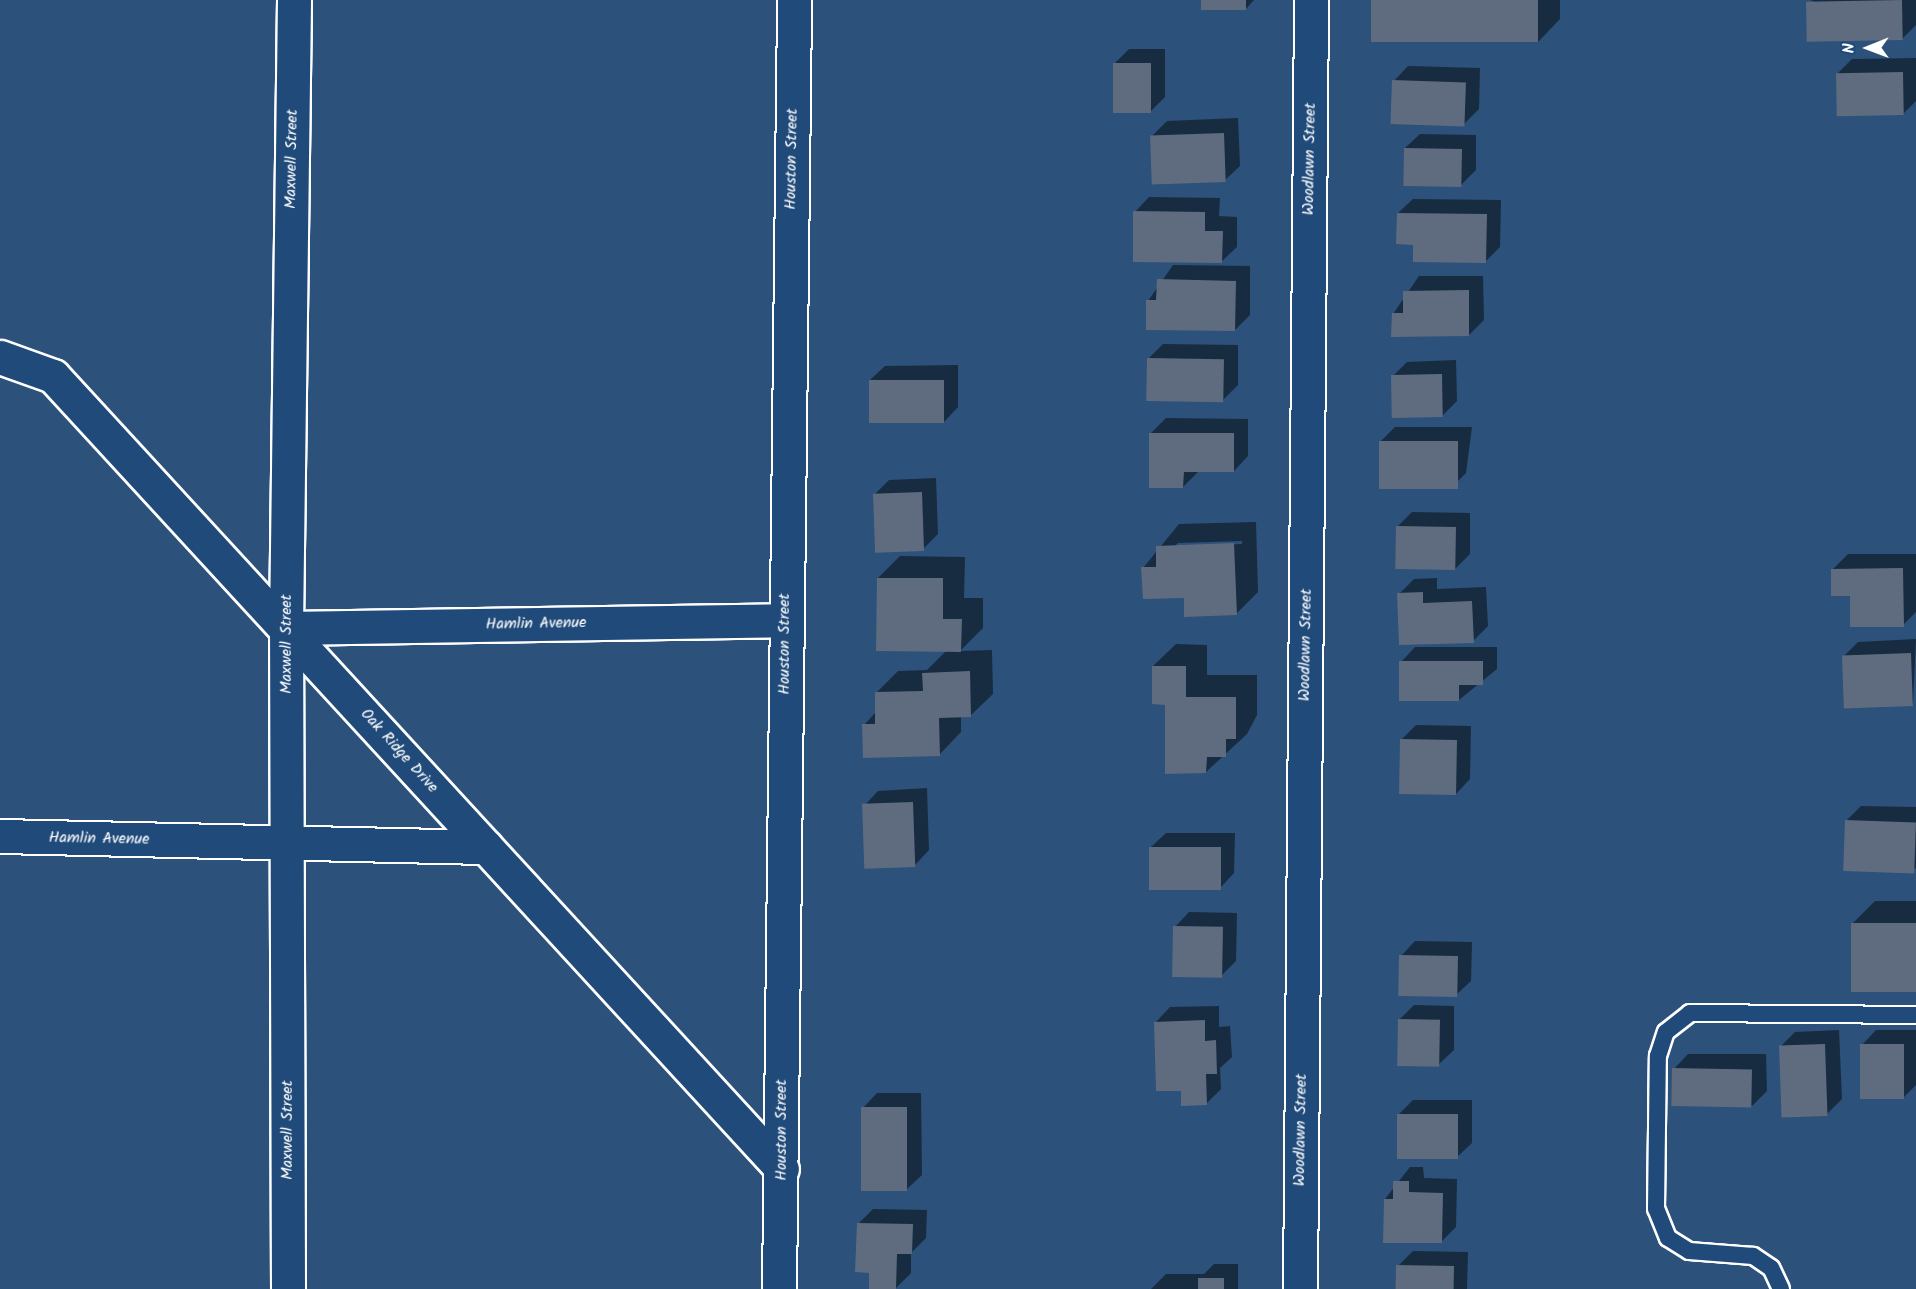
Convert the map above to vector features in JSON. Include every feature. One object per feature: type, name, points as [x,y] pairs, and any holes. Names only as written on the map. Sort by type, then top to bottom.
[{"type":"street","name":"Maxwell Street","points":[[288,1289],[290,842],[286,628],[294,0]]},
{"type":"street","name":"Houston Street","points":[[779,1289],[794,0]]},
{"type":"street","name":"Woodlawn Street","points":[[1300,1289],[1311,0]]},
{"type":"street","name":"Oak Ridge Drive","points":[[0,357],[53,376],[782,1169]]},
{"type":"street","name":"Hamlin Avenue","points":[[286,628],[785,620]]},
{"type":"street","name":"Hamlin Avenue","points":[[0,836],[486,847]]},
{"type":"lane","points":[[1781,1289],[1771,1268],[1753,1256],[1689,1251],[1668,1238],[1656,1209],[1658,1056],[1666,1032],[1690,1013],[1916,1015]]},
{"type":"building","points":[[1201,0],[1246,0],[1246,10],[1201,10]]},
{"type":"building","points":[[1371,0],[1538,0],[1538,42],[1371,42]]},
{"type":"building","points":[[1902,0],[1903,40],[1807,42],[1806,2]]},
{"type":"building","points":[[1113,63],[1151,63],[1151,113],[1113,113]]},
{"type":"building","points":[[1903,72],[1904,115],[1837,116],[1836,73]]},
{"type":"building","points":[[1392,80],[1466,83],[1464,127],[1390,124]]},
{"type":"building","points":[[1224,133],[1226,182],[1152,185],[1150,136]]},
{"type":"building","points":[[1404,148],[1462,149],[1461,187],[1403,186]]},
{"type":"building","points":[[1133,211],[1205,212],[1205,231],[1223,231],[1222,263],[1133,262]]},
{"type":"building","points":[[1397,213],[1487,214],[1486,263],[1413,262],[1413,245],[1396,244]]},
{"type":"building","points":[[1157,279],[1236,281],[1235,331],[1146,330],[1146,300],[1156,300]]},
{"type":"building","points":[[1469,290],[1469,336],[1391,337],[1392,313],[1403,313],[1403,291]]},
{"type":"building","points":[[1147,358],[1224,359],[1223,402],[1146,401]]},
{"type":"building","points":[[1442,374],[1443,417],[1392,418],[1391,375]]},
{"type":"building","points":[[869,380],[944,380],[944,423],[869,423]]},
{"type":"building","points":[[1149,433],[1234,433],[1234,472],[1184,472],[1183,488],[1149,488]]},
{"type":"building","points":[[1379,441],[1458,441],[1458,489],[1379,489]]},
{"type":"building","points":[[922,492],[924,551],[875,553],[873,494]]},
{"type":"building","points":[[1396,526],[1456,527],[1455,570],[1395,569]]},
{"type":"building","points":[[1234,543],[1237,615],[1184,617],[1184,598],[1143,599],[1141,567],[1156,567],[1156,546]]},
{"type":"building","points":[[1903,568],[1904,627],[1850,627],[1850,596],[1831,596],[1831,569]]},
{"type":"building","points":[[877,578],[943,578],[943,619],[962,619],[961,652],[876,651]]},
{"type":"building","points":[[1423,592],[1423,603],[1472,601],[1474,643],[1399,645],[1397,593]]},
{"type":"building","points":[[1911,653],[1913,706],[1844,708],[1842,655]]},
{"type":"building","points":[[1399,661],[1483,661],[1483,685],[1459,685],[1459,701],[1399,701]]},
{"type":"building","points":[[1152,666],[1186,666],[1186,697],[1236,697],[1236,739],[1226,739],[1226,757],[1207,757],[1206,773],[1165,774],[1165,705],[1152,704]]},
{"type":"building","points":[[970,671],[971,717],[939,718],[940,756],[863,758],[862,724],[875,724],[875,692],[923,691],[922,673]]},
{"type":"building","points":[[1400,739],[1457,740],[1456,795],[1399,794]]},
{"type":"building","points":[[913,802],[915,867],[864,869],[862,804]]},
{"type":"building","points":[[1845,820],[1916,822],[1914,873],[1843,871]]},
{"type":"building","points":[[1149,847],[1221,847],[1221,890],[1149,890]]},
{"type":"building","points":[[1851,923],[1916,923],[1916,992],[1851,992]]},
{"type":"building","points":[[1173,926],[1223,927],[1222,978],[1172,977]]},
{"type":"building","points":[[1399,955],[1458,956],[1457,997],[1398,996]]},
{"type":"building","points":[[1398,1019],[1440,1020],[1439,1067],[1397,1066]]},
{"type":"building","points":[[1205,1020],[1205,1041],[1216,1040],[1217,1074],[1206,1074],[1207,1105],[1181,1106],[1181,1091],[1156,1091],[1154,1022]]},
{"type":"building","points":[[1825,1044],[1828,1116],[1782,1118],[1779,1046]]},
{"type":"building","points":[[1860,1044],[1904,1044],[1904,1099],[1860,1099]]},
{"type":"building","points":[[1672,1068],[1752,1069],[1751,1107],[1671,1106]]},
{"type":"building","points":[[861,1107],[907,1107],[907,1191],[861,1191]]},
{"type":"building","points":[[1397,1114],[1458,1114],[1458,1159],[1397,1159]]},
{"type":"building","points":[[1393,1181],[1409,1181],[1409,1192],[1443,1193],[1442,1243],[1383,1243],[1384,1199],[1393,1199]]},
{"type":"building","points":[[857,1223],[913,1224],[912,1254],[897,1254],[896,1289],[869,1289],[869,1273],[855,1272]]},
{"type":"building","points":[[1396,1265],[1454,1266],[1454,1289],[1396,1289]]},
{"type":"building","points":[[1198,1278],[1224,1278],[1224,1289],[1198,1289]]}]
